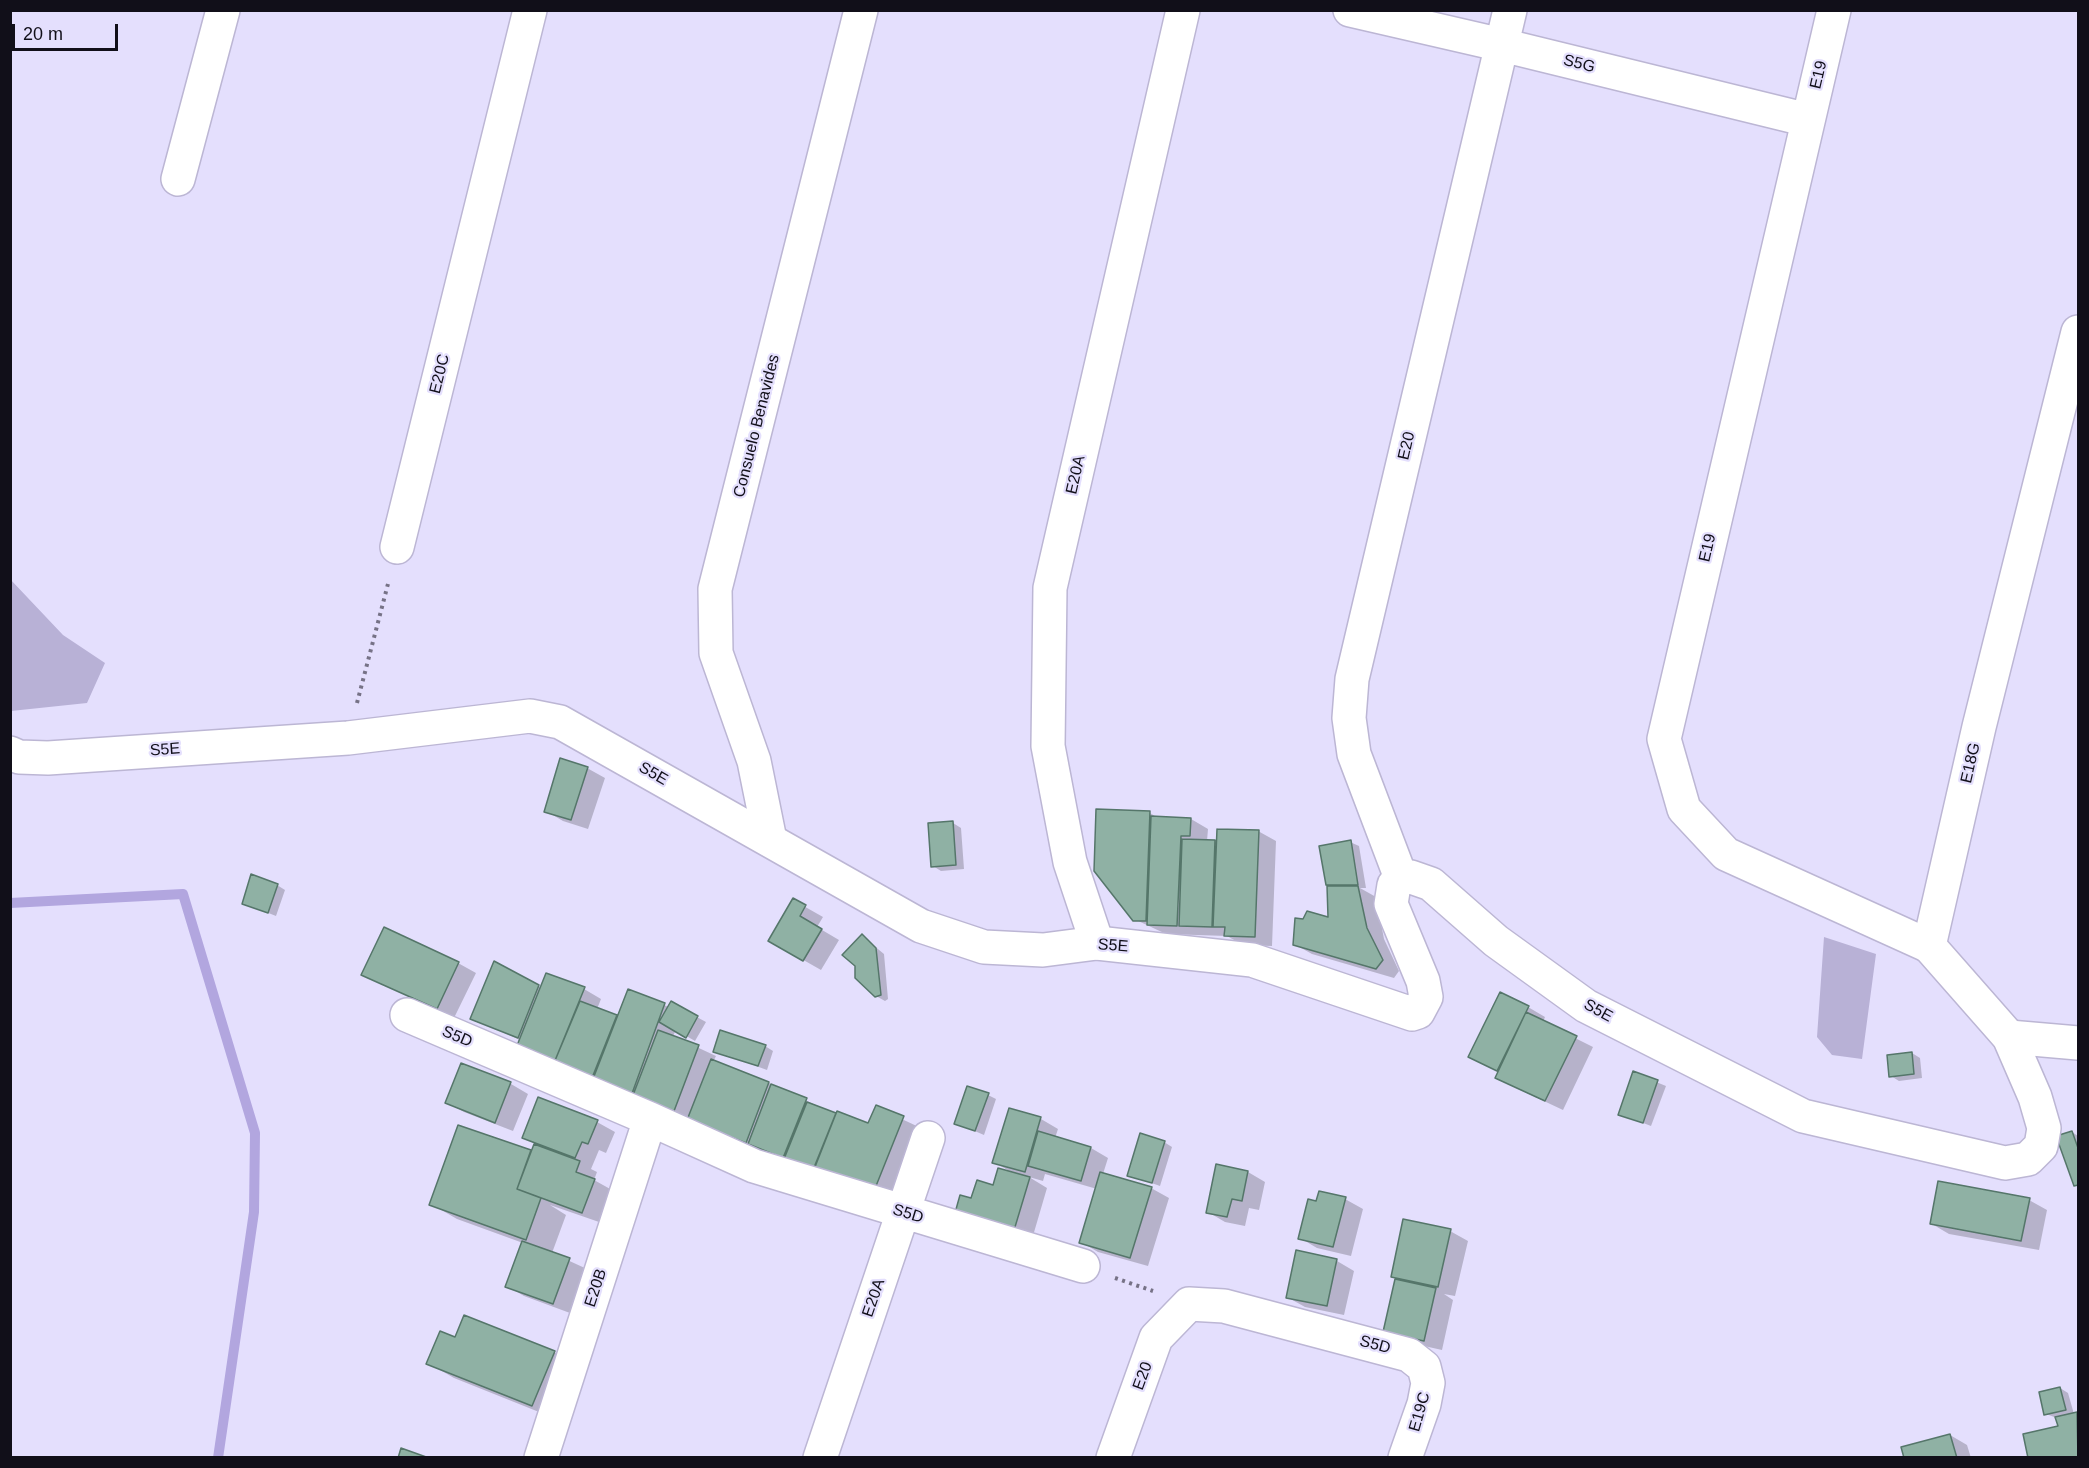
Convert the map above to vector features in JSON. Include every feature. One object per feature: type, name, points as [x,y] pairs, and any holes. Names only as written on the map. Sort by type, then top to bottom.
[{"type":"street","points":[[178,179],[223,10]]},
{"type":"street","name":"E20C","points":[[397,547],[530,10]]},
{"type":"street","name":"Consuelo Benavides","points":[[770,840],[754,761],[716,653],[716,589],[861,10]]},
{"type":"street","name":"E20A","points":[[1097,943],[1070,862],[1048,746],[1050,588],[1183,10]]},
{"type":"street","name":"S5G","points":[[1350,10],[1808,120]]},
{"type":"street","name":"E20","points":[[1401,879],[1354,754],[1349,718],[1352,679],[1510,10]]},
{"type":"street","name":"E19","points":[[1834,10],[1664,739],[1684,809],[1726,854],[1929,946]]},
{"type":"street","name":"E18G","points":[[1929,946],[1979,727],[2079,332]]},
{"type":"street","name":"S5E","points":[[10,753],[19,757],[48,758],[348,738],[530,716],[560,722],[921,926],[984,947],[1043,950],[1097,943],[1252,960],[1412,1014],[1418,1012],[1426,997],[1423,981],[1391,904],[1394,885],[1401,879],[1411,877],[1431,884],[1496,941],[1586,1006],[1803,1116],[2006,1163],[2028,1159],[2041,1146],[2044,1128],[2035,1097],[2009,1037]]},
{"type":"street","points":[[1929,946],[2009,1037],[2079,1043]]},
{"type":"street","name":"S5D","points":[[407,1015],[754,1166],[1083,1266]]},
{"type":"street","name":"E20B","points":[[541,1458],[650,1119]]},
{"type":"street","name":"E20A","points":[[820,1458],[928,1138]]},
{"type":"street","name":"E20","points":[[1113,1458],[1156,1338],[1189,1304]]},
{"type":"street","name":"S5D","points":[[1189,1304],[1224,1306],[1390,1348],[1409,1355],[1424,1367]]},
{"type":"street","name":"E19C","points":[[1405,1458],[1424,1404],[1428,1383],[1424,1367]]},
{"type":"path","points":[[348,738],[397,547]]},
{"type":"path","points":[[1083,1266],[1189,1304]]},
{"type":"shaded area","points":[[10,579],[63,635],[105,663],[87,703],[11,711]]},
{"type":"shaded area","points":[[1824,937],[1876,954],[1862,1059],[1832,1055],[1817,1037]]},
{"type":"building","points":[[560,758],[588,767],[571,820],[544,812]]},
{"type":"building","points":[[1096,809],[1150,811],[1146,921],[1133,921],[1094,871]]},
{"type":"building","points":[[1151,816],[1191,818],[1190,836],[1181,836],[1177,926],[1147,925]]},
{"type":"building","points":[[953,821],[956,865],[931,867],[928,823]]},
{"type":"building","points":[[1217,829],[1259,830],[1255,937],[1224,936],[1225,927],[1213,927]]},
{"type":"building","points":[[1182,839],[1215,840],[1212,927],[1179,926]]},
{"type":"building","points":[[1351,840],[1358,885],[1326,885],[1319,846]]},
{"type":"building","points":[[251,874],[278,884],[268,913],[242,904]]},
{"type":"building","points":[[1327,886],[1358,886],[1367,928],[1383,960],[1376,969],[1293,945],[1295,918],[1303,919],[1307,911],[1328,917]]},
{"type":"building","points":[[793,898],[806,905],[800,916],[822,929],[803,961],[768,941]]},
{"type":"building","points":[[384,927],[459,962],[437,1009],[361,975]]},
{"type":"building","points":[[862,934],[876,948],[881,995],[875,997],[855,978],[855,966],[842,955]]},
{"type":"building","points":[[494,961],[539,985],[518,1038],[470,1019]]},
{"type":"building","points":[[546,973],[585,987],[554,1063],[516,1048]]},
{"type":"building","points":[[628,989],[665,1003],[630,1099],[591,1084]]},
{"type":"building","points":[[1500,992],[1529,1006],[1497,1071],[1468,1057]]},
{"type":"building","points":[[580,1001],[617,1015],[592,1078],[554,1063]]},
{"type":"building","points":[[671,1001],[698,1016],[686,1038],[659,1022]]},
{"type":"building","points":[[1526,1012],[1577,1036],[1545,1101],[1495,1078]]},
{"type":"building","points":[[658,1030],[699,1045],[671,1119],[630,1103]]},
{"type":"building","points":[[720,1030],[766,1045],[758,1066],[713,1052]]},
{"type":"building","points":[[1912,1052],[1914,1074],[1889,1077],[1887,1055]]},
{"type":"building","points":[[711,1059],[769,1082],[746,1143],[687,1120]]},
{"type":"building","points":[[461,1063],[511,1082],[495,1123],[445,1103]]},
{"type":"building","points":[[1633,1071],[1658,1080],[1643,1123],[1618,1115]]},
{"type":"building","points":[[771,1084],[807,1098],[783,1158],[748,1144]]},
{"type":"building","points":[[967,1086],[989,1093],[975,1131],[954,1124]]},
{"type":"building","points":[[538,1097],[598,1120],[588,1144],[582,1142],[575,1158],[522,1138]]},
{"type":"building","points":[[807,1102],[836,1113],[813,1170],[784,1159]]},
{"type":"building","points":[[876,1105],[904,1116],[872,1196],[813,1172],[837,1111],[868,1123]]},
{"type":"building","points":[[1009,1108],[1041,1117],[1025,1172],[992,1163]]},
{"type":"building","points":[[458,1125],[531,1150],[517,1189],[541,1198],[526,1240],[429,1205]]},
{"type":"building","points":[[1038,1131],[1091,1147],[1081,1181],[1028,1166]]},
{"type":"building","points":[[2072,1131],[2078,1148],[2078,1185],[2074,1186],[2056,1136]]},
{"type":"building","points":[[1140,1133],[1165,1141],[1152,1183],[1127,1176]]},
{"type":"building","points":[[534,1144],[580,1161],[576,1172],[595,1179],[582,1213],[517,1189]]},
{"type":"building","points":[[1216,1164],[1248,1171],[1242,1201],[1232,1199],[1227,1217],[1206,1213]]},
{"type":"building","points":[[998,1168],[1030,1177],[1012,1237],[953,1220],[960,1195],[971,1198],[977,1180],[993,1185]]},
{"type":"building","points":[[1100,1172],[1152,1187],[1130,1258],[1079,1243]]},
{"type":"building","points":[[1938,1181],[2030,1198],[2021,1241],[1930,1224]]},
{"type":"building","points":[[1319,1191],[1346,1197],[1333,1247],[1298,1239],[1308,1199],[1316,1201]]},
{"type":"building","points":[[1403,1219],[1451,1229],[1438,1287],[1391,1277]]},
{"type":"building","points":[[522,1241],[570,1258],[553,1304],[505,1287]]},
{"type":"building","points":[[1296,1250],[1337,1259],[1327,1306],[1286,1298]]},
{"type":"building","points":[[1395,1279],[1436,1288],[1424,1341],[1383,1332]]},
{"type":"building","points":[[464,1315],[555,1351],[532,1406],[426,1364],[440,1331],[455,1337]]},
{"type":"building","points":[[2060,1387],[2066,1410],[2044,1415],[2039,1392]]},
{"type":"building","points":[[2077,1412],[2078,1458],[2028,1458],[2023,1434],[2058,1426],[2055,1417]]},
{"type":"building","points":[[1950,1434],[1957,1458],[1904,1458],[1901,1447]]},
{"type":"building","points":[[401,1448],[429,1458],[398,1458]]},
{"type":"waterway","points":[[10,903],[183,894],[255,1133],[254,1212],[218,1458]]}]
